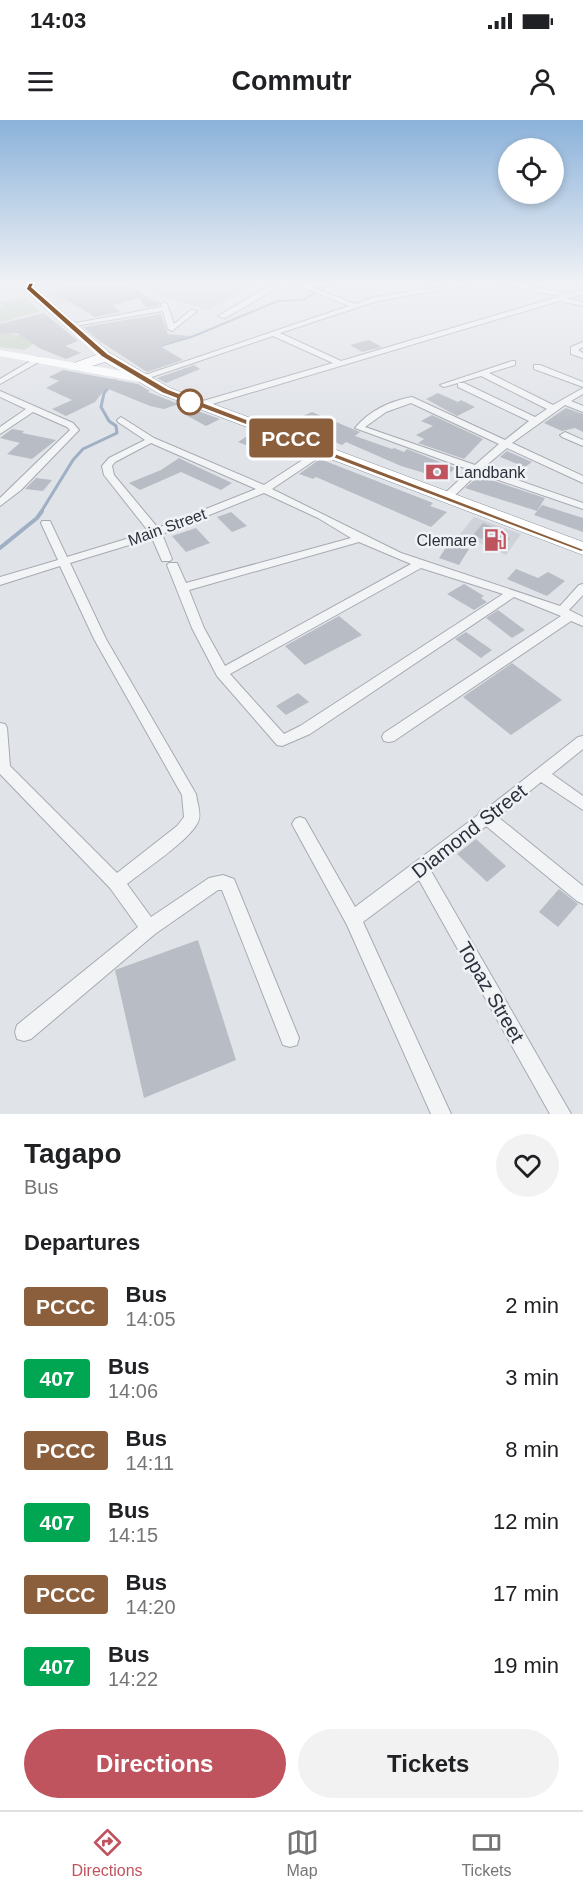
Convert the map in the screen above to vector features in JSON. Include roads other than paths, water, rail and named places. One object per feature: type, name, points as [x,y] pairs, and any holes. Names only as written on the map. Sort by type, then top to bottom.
[{"type":"highway","points":[[75,330],[105,356],[140,378],[199,405],[448,496],[583,549]]},
{"type":"highway","points":[[79,366],[105,356]]},
{"type":"main road","points":[[0,353],[140,378]]},
{"type":"street","points":[[140,378],[281,330]]},
{"type":"street","points":[[199,405],[454,330]]},
{"type":"street","points":[[273,333],[340,363]]},
{"type":"street","points":[[583,344],[574,349],[574,352],[583,356]]},
{"type":"street","points":[[0,382],[40,360]]},
{"type":"street","points":[[444,385],[512,363]]},
{"type":"street","points":[[537,367],[583,385]]},
{"type":"street","points":[[482,373],[553,408]]},
{"type":"street","points":[[461,385],[534,420]]},
{"type":"street","points":[[448,496],[475,469],[534,420],[583,390]]},
{"type":"street","points":[[0,394],[75,430],[62,447],[15,492],[0,503]]},
{"type":"street","points":[[583,480],[412,400],[376,415],[365,421],[359,428],[583,506]]},
{"type":"street","points":[[564,401],[583,409]]},
{"type":"street","points":[[0,431],[32,409]]},
{"type":"street","points":[[121,420],[151,440],[264,489],[321,517],[358,539],[420,564],[513,593],[572,616]]},
{"type":"street","points":[[565,435],[583,443]]},
{"type":"street","points":[[151,440],[112,460],[107,466],[109,475],[156,533],[198,628],[222,673],[282,741],[305,730],[513,593]]},
{"type":"street","name":"Main Street","points":[[0,581],[156,533],[264,489],[324,450]]},
{"type":"street","points":[[46,523],[100,639],[189,794],[192,819],[182,831],[116,883]]},
{"type":"street","points":[[181,588],[358,539]]},
{"type":"street","points":[[222,673],[420,564]]},
{"type":"street","points":[[389,737],[572,616],[583,588]]},
{"type":"street","points":[[0,729],[2,769],[116,883],[149,928]]},
{"type":"street","name":"Diamond Street","points":[[353,919],[421,869],[485,816],[542,775],[583,741]]},
{"type":"street","points":[[542,775],[583,804]]},
{"type":"street","points":[[485,816],[583,896]]},
{"type":"street","points":[[300,824],[353,919],[441,1114]]},
{"type":"street","name":"Topaz Street","points":[[421,869],[561,1114]]},
{"type":"street","points":[[24,1032],[149,928],[215,883],[223,882],[228,884],[290,1038]]},
{"type":"waterway","points":[[157,347],[207,330]]},
{"type":"waterway","points":[[110,386],[115,380]]},
{"type":"waterway","points":[[41,512],[73,460],[83,449],[117,433],[116,426],[109,421],[101,407],[104,393],[111,384]]},
{"type":"waterway","points":[[0,548],[37,518],[42,511]]},
{"type":"place","name":"Landbank","points":[[437,472]]},
{"type":"place","name":"Clemare","points":[[495,540]]}]
